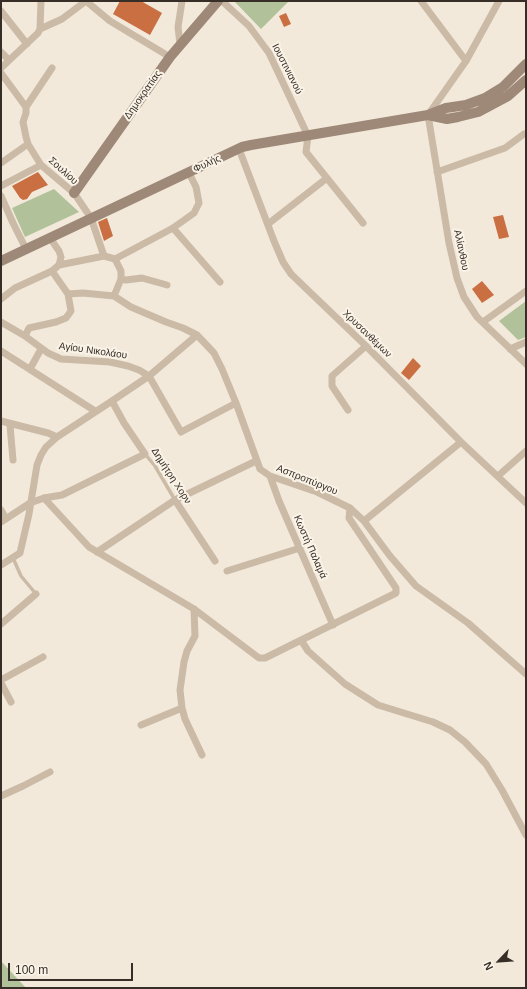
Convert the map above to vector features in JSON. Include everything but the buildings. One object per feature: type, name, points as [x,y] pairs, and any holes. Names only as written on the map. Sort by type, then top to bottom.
[{"type":"main road","name":"Δημοκρατίας","points":[[74,193],[170,57],[218,1]]},
{"type":"main road","name":"Φυλής","points":[[1,261],[239,149],[251,145],[428,115],[446,108],[475,102],[494,93],[510,81],[526,64]]},
{"type":"main road","name":"Φυλής","points":[[428,115],[447,119],[478,112],[508,96],[526,80]]},
{"type":"street","points":[[1,68],[38,33],[40,29],[41,1]]},
{"type":"street","points":[[40,29],[62,20],[86,1],[110,21],[170,57]]},
{"type":"street","points":[[180,44],[178,27],[182,1]]},
{"type":"street","name":"Ιουστινιανού","points":[[222,1],[249,26],[269,53],[308,136]]},
{"type":"street","points":[[421,1],[466,61]]},
{"type":"street","points":[[428,115],[466,61],[499,1]]},
{"type":"street","points":[[1,11],[26,44]]},
{"type":"street","points":[[1,52],[9,60]]},
{"type":"street","points":[[1,73],[26,107],[52,68]]},
{"type":"street","name":"Σουλίου","points":[[26,107],[26,114],[23,122],[28,144],[41,166],[74,193],[91,218],[104,256]]},
{"type":"street","name":"Αλίανθου","points":[[428,115],[449,243],[457,278],[464,296],[477,317],[526,364]]},
{"type":"street","points":[[437,172],[505,148],[524,134]]},
{"type":"street","points":[[308,136],[306,152],[363,223]]},
{"type":"street","points":[[1,162],[28,144]]},
{"type":"street","name":"Χρυσανθέμων","points":[[239,149],[283,262],[291,274],[366,346],[461,442],[526,503]]},
{"type":"street","points":[[1,186],[41,166]]},
{"type":"street","points":[[1,298],[15,288],[52,271],[59,265],[104,256],[115,259],[173,228],[194,213],[199,203],[196,187],[189,173]]},
{"type":"street","points":[[268,224],[327,178]]},
{"type":"street","points":[[1,196],[3,208],[26,249]]},
{"type":"street","points":[[173,228],[220,282]]},
{"type":"street","points":[[50,238],[59,251],[61,257],[59,265]]},
{"type":"street","points":[[114,296],[121,279],[121,271],[115,259]]},
{"type":"street","points":[[25,336],[30,328],[66,318],[71,311],[68,294],[52,271]]},
{"type":"street","points":[[121,279],[126,280],[142,278],[167,284]]},
{"type":"street","points":[[483,322],[526,291]]},
{"type":"street","points":[[1,565],[20,554],[30,514],[30,503],[37,465],[46,446],[95,411],[149,376],[197,335],[184,328],[131,307],[114,296],[68,294]]},
{"type":"street","name":"Αγίου Νικολάου","points":[[1,322],[25,336],[41,349],[61,359],[110,362],[128,366],[149,376]]},
{"type":"street","name":"Ασπροπύργου","points":[[197,335],[214,353],[222,369],[260,470],[270,476],[317,492],[350,508],[364,521],[390,556],[416,586],[468,623],[526,674]]},
{"type":"street","points":[[510,349],[526,342]]},
{"type":"street","points":[[348,410],[332,386],[332,376],[366,346]]},
{"type":"street","points":[[30,369],[41,349]]},
{"type":"street","points":[[1,351],[95,411]]},
{"type":"street","points":[[149,376],[181,432],[236,403]]},
{"type":"street","name":"Δημήτρη Χορν","points":[[112,401],[124,423],[145,454]]},
{"type":"street","points":[[1,421],[10,425],[48,433],[57,437]]},
{"type":"street","points":[[10,425],[13,460]]},
{"type":"street","points":[[364,521],[461,442]]},
{"type":"street","points":[[498,476],[526,451]]},
{"type":"street","points":[[1,510],[4,520],[30,503],[44,498],[62,495],[145,454]]},
{"type":"street","points":[[97,552],[175,500],[256,461]]},
{"type":"street","name":"Κωστή Παλαμά","points":[[270,476],[279,501],[333,624]]},
{"type":"street","points":[[44,498],[89,547],[194,609],[259,658],[265,658],[396,593],[396,588],[349,518],[350,508]]},
{"type":"street","name":"Δημήτρη Χορν","points":[[175,500],[215,561]]},
{"type":"street","points":[[227,571],[300,548]]},
{"type":"street","points":[[1,624],[36,594]]},
{"type":"street","points":[[194,609],[195,636],[187,651],[180,690],[185,719],[202,755]]},
{"type":"street","points":[[301,640],[308,651],[345,684],[378,705],[433,722],[450,730],[466,742],[486,764],[526,835]]},
{"type":"street","points":[[11,702],[2,679],[42,656]]},
{"type":"street","points":[[141,725],[182,708]]},
{"type":"street","points":[[1,796],[50,772]]},
{"type":"lane","name":"Δημήτρη Χορν","points":[[145,454],[155,466],[175,500]]},
{"type":"lane","points":[[13,558],[21,576],[36,594]]},
{"type":"green space","points":[[234,1],[289,1],[261,29]]},
{"type":"green space","points":[[54,189],[79,212],[25,237],[12,208]]},
{"type":"green space","points":[[526,301],[526,337],[518,340],[499,321]]},
{"type":"green space","points":[[1,961],[26,988],[1,988]]}]
